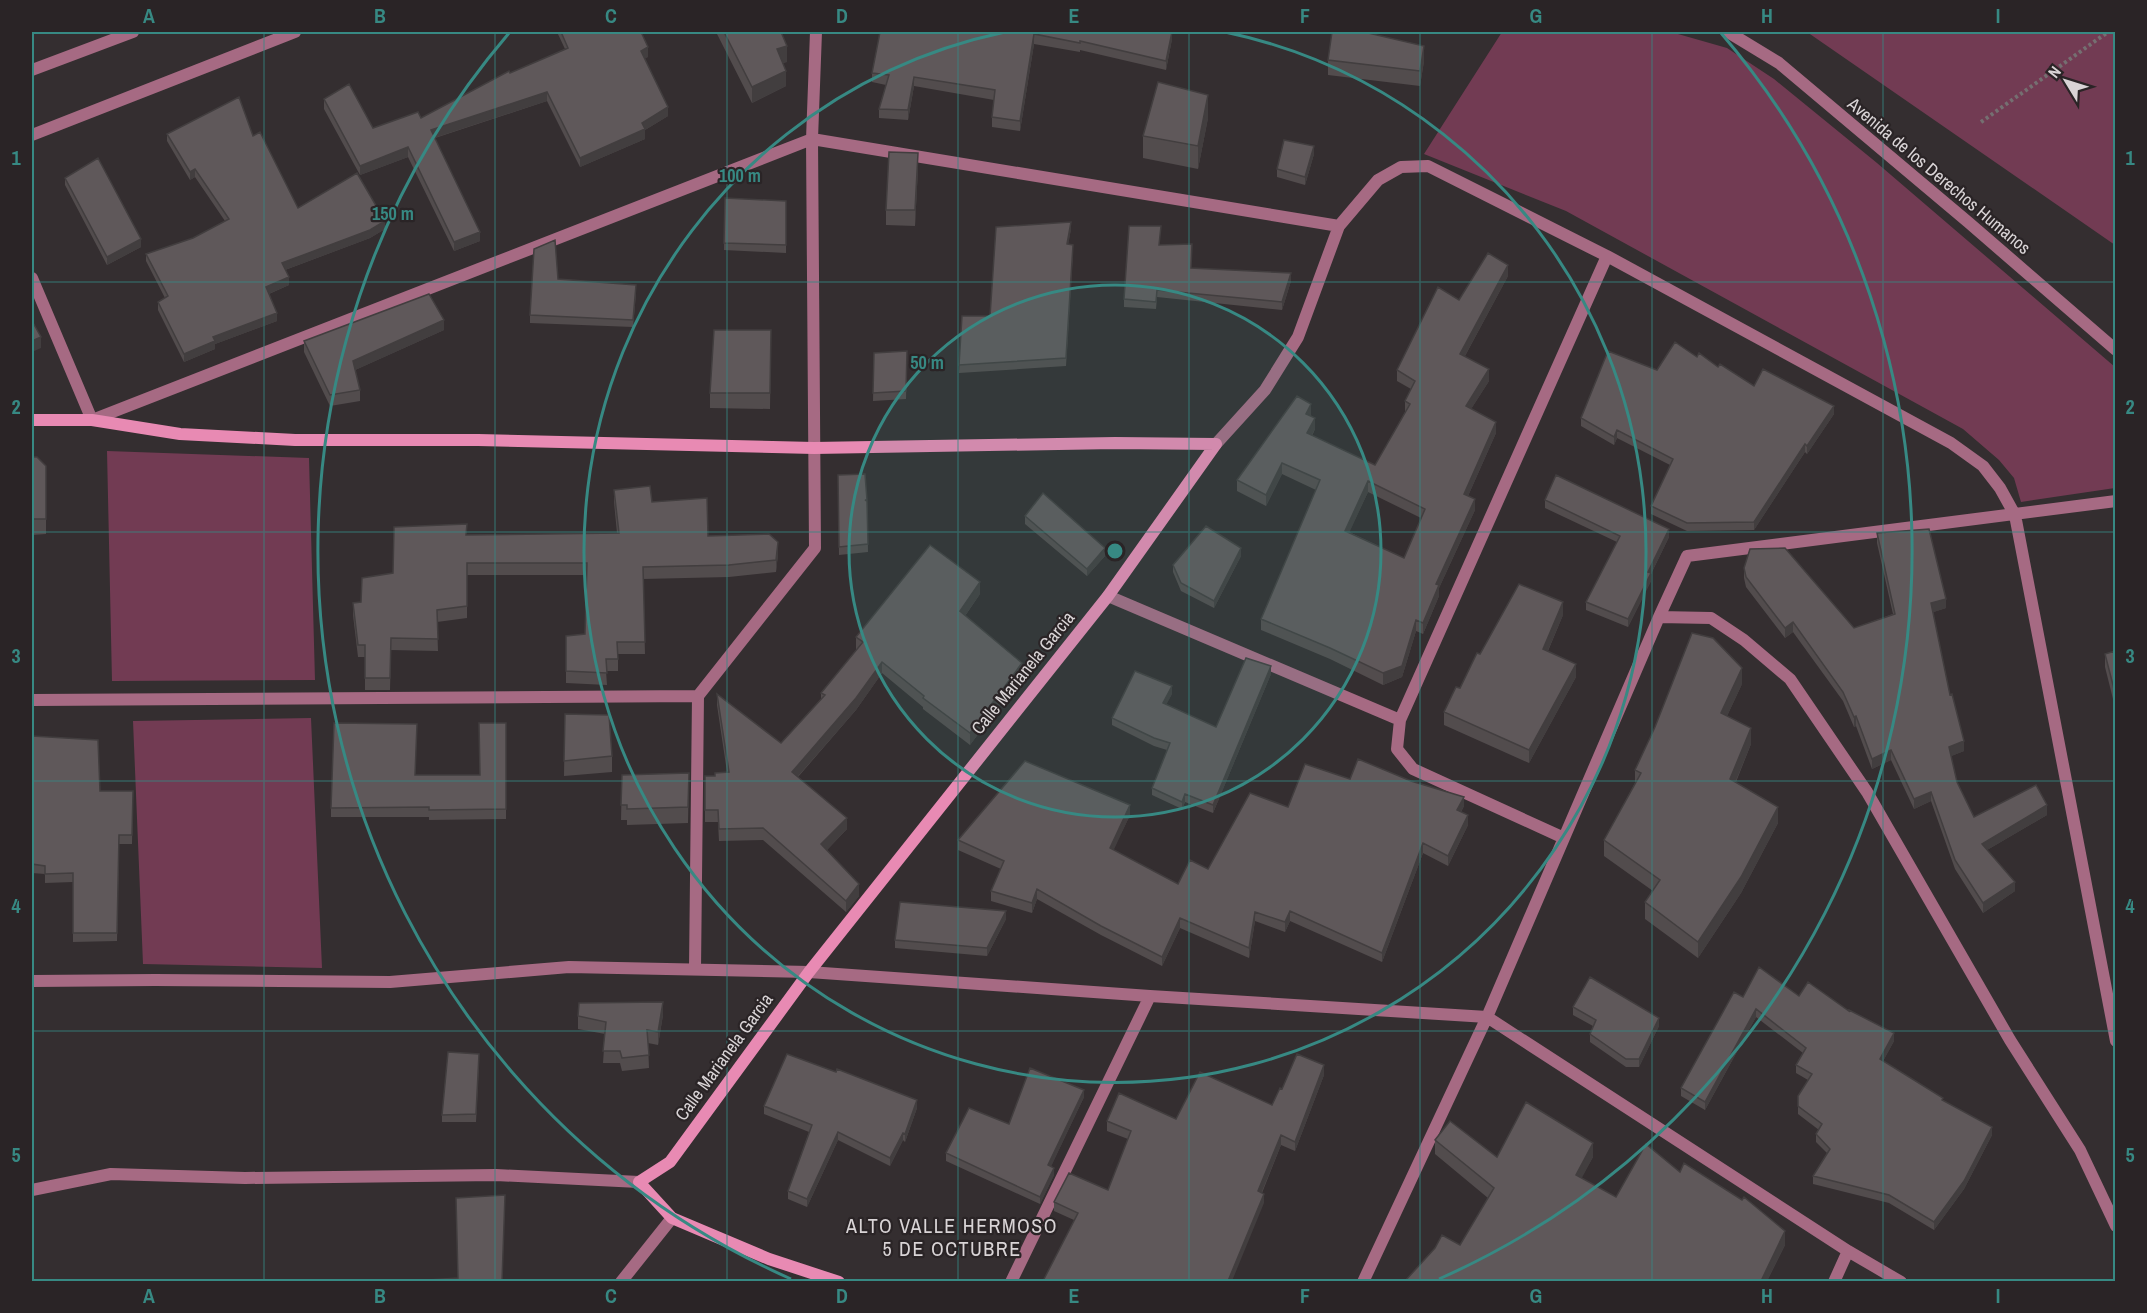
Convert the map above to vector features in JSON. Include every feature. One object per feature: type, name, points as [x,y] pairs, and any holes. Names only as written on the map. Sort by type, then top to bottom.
[{"type":"street","points":[[32,70],[133,32]]},
{"type":"street","points":[[32,135],[295,32]]},
{"type":"street","points":[[695,969],[698,696],[815,548],[812,139],[816,32]]},
{"type":"street","name":"Avenida de los Derechos Humanos","points":[[1717,32],[1731,34],[1779,63],[1968,222],[2115,350]]},
{"type":"street","points":[[92,420],[812,139],[1339,226]]},
{"type":"street","name":"Calle Marianela Garcia","points":[[639,1182],[670,1162],[809,972],[1108,596],[1216,444],[1265,390],[1298,337],[1339,226],[1378,180],[1401,167],[1428,166],[1607,256]]},
{"type":"street","points":[[1564,838],[1413,769],[1397,749],[1400,720],[1607,256],[1951,443],[1983,466],[2000,488],[2015,515],[2115,1041]]},
{"type":"street","points":[[32,278],[92,420]]},
{"type":"street","points":[[32,420],[92,420],[180,434],[294,440],[478,440],[814,448],[1115,443],[1216,444]]},
{"type":"street","points":[[1363,1281],[1486,1017],[1687,556],[2115,501]]},
{"type":"street","points":[[1108,596],[1400,720]]},
{"type":"street","points":[[1659,617],[1711,618],[1744,640],[1790,679],[1867,792],[2010,1040],[2080,1150],[2115,1226]]},
{"type":"street","points":[[32,700],[698,696]]},
{"type":"street","points":[[32,981],[390,982],[569,967],[695,969],[809,972],[1486,1017],[1848,1251],[1901,1281]]},
{"type":"street","points":[[1011,1281],[1150,996]]},
{"type":"street","points":[[32,1190],[111,1174],[245,1178],[496,1175],[639,1182],[672,1218],[769,1259],[839,1281]]},
{"type":"street","points":[[621,1281],[672,1218]]},
{"type":"street","points":[[1834,1281],[1848,1251]]},
{"type":"path","points":[[1981,122],[2108,32]]},
{"type":"shaded area","points":[[1502,32],[1671,32],[1727,48],[1774,79],[1877,163],[2115,367],[2115,488],[2021,502],[2014,478],[1999,460],[1963,429],[1566,211],[1424,154]]},
{"type":"shaded area","points":[[1807,32],[2115,32],[2115,245]]},
{"type":"shaded area","points":[[107,451],[309,458],[315,680],[112,681]]},
{"type":"shaded area","points":[[311,718],[322,968],[143,964],[133,721]]},
{"type":"building","points":[[561,32],[641,32],[648,47],[641,51],[668,107],[642,123],[645,129],[580,158],[547,92],[431,130],[480,232],[454,242],[408,147],[360,166],[324,99],[349,84],[373,128],[418,112],[421,118],[509,71],[510,73],[568,48]]},
{"type":"building","points":[[724,32],[781,32],[787,46],[777,49],[786,71],[752,87]]},
{"type":"building","points":[[880,32],[1172,32],[1166,61],[1080,41],[1080,43],[1034,34],[1020,121],[992,117],[995,90],[914,77],[908,110],[879,109],[889,75],[872,73]]},
{"type":"building","points":[[1332,32],[1364,32],[1424,46],[1420,71],[1328,60]]},
{"type":"building","points":[[1158,82],[1208,95],[1198,146],[1143,136]]},
{"type":"building","points":[[239,97],[253,136],[260,132],[298,208],[357,173],[385,221],[370,230],[282,263],[289,277],[266,287],[277,313],[213,337],[215,341],[184,354],[158,302],[168,296],[146,254],[193,238],[229,219],[195,169],[190,172],[167,134]]},
{"type":"building","points":[[1284,140],[1314,146],[1305,177],[1277,169]]},
{"type":"building","points":[[889,152],[918,153],[915,210],[886,210]]},
{"type":"building","points":[[98,158],[141,239],[107,257],[65,178]]},
{"type":"building","points":[[725,198],[786,201],[786,245],[724,243]]},
{"type":"building","points":[[1071,222],[1067,244],[1073,245],[1066,358],[959,365],[962,316],[990,316],[996,227]]},
{"type":"building","points":[[1129,226],[1161,226],[1159,245],[1192,244],[1191,268],[1291,273],[1282,302],[1157,290],[1156,302],[1124,299]]},
{"type":"building","points":[[555,240],[558,279],[636,285],[633,320],[530,315],[534,249]]},
{"type":"building","points":[[1488,253],[1508,265],[1460,354],[1489,369],[1466,406],[1496,422],[1464,494],[1475,499],[1436,584],[1439,585],[1423,623],[1416,620],[1402,666],[1383,673],[1261,619],[1320,480],[1282,463],[1266,495],[1237,480],[1297,396],[1311,404],[1306,414],[1315,418],[1307,433],[1375,465],[1410,404],[1405,401],[1415,381],[1397,370],[1438,287],[1459,300]],"holes":[[[1368,481],[1425,509],[1404,558],[1345,531]]]},
{"type":"building","points":[[429,294],[444,320],[353,361],[360,390],[330,395],[304,341]]},
{"type":"building","points":[[32,321],[41,337],[32,341]]},
{"type":"building","points":[[714,330],[771,330],[770,393],[710,393]]},
{"type":"building","points":[[1675,342],[1697,357],[1699,353],[1718,367],[1720,364],[1754,386],[1763,369],[1834,406],[1807,446],[1805,444],[1754,522],[1687,523],[1651,506],[1673,459],[1617,430],[1614,437],[1581,418],[1608,351],[1657,370]]},
{"type":"building","points":[[907,351],[906,391],[873,393],[874,353]]},
{"type":"building","points":[[32,457],[37,457],[46,466],[46,519],[32,519]]},
{"type":"building","points":[[865,474],[868,544],[839,547],[838,475]]},
{"type":"building","points":[[1556,475],[1669,529],[1648,572],[1651,573],[1628,619],[1586,602],[1620,536],[1545,500]]},
{"type":"building","points":[[650,486],[652,502],[707,498],[708,536],[769,534],[778,542],[776,560],[729,565],[643,567],[645,642],[617,642],[618,659],[606,659],[607,673],[566,671],[566,636],[585,634],[587,563],[467,563],[467,606],[437,610],[438,639],[391,638],[390,678],[365,678],[365,645],[358,645],[353,603],[361,602],[362,578],[393,573],[394,527],[467,524],[466,535],[619,533],[614,490]]},
{"type":"building","points":[[1043,493],[1105,548],[1087,569],[1025,516]]},
{"type":"building","points":[[1206,526],[1241,548],[1214,601],[1181,583],[1173,565]]},
{"type":"building","points":[[1929,529],[1946,599],[1931,603],[1950,695],[1952,694],[1964,741],[1949,747],[1957,782],[1974,817],[2036,785],[2047,805],[1982,844],[2015,882],[1983,903],[1955,860],[1931,792],[1914,799],[1891,750],[1872,759],[1856,716],[1854,717],[1843,692],[1793,622],[1785,628],[1746,577],[1744,568],[1750,549],[1785,548],[1854,628],[1895,614],[1877,533]]},
{"type":"building","points":[[930,545],[980,582],[960,611],[1022,663],[970,733],[923,698],[924,696],[882,662],[856,698],[792,772],[847,818],[821,844],[859,884],[846,901],[763,828],[719,829],[718,810],[705,810],[705,776],[729,772],[717,694],[781,743],[825,695],[821,693],[863,642],[856,637]]},
{"type":"building","points":[[1519,584],[1563,602],[1543,649],[1576,664],[1529,750],[1444,712],[1456,687],[1460,688],[1477,653],[1480,654]]},
{"type":"building","points":[[1692,633],[1713,638],[1742,668],[1721,713],[1751,728],[1730,779],[1778,807],[1741,877],[1698,942],[1645,902],[1660,880],[1604,840],[1641,773],[1635,770],[1655,727]]},
{"type":"building","points":[[2115,651],[2115,689],[2114,689],[2105,654]]},
{"type":"building","points":[[1246,658],[1271,666],[1213,805],[1185,794],[1182,802],[1152,788],[1170,743],[1112,718],[1135,671],[1172,686],[1163,703],[1216,727]]},
{"type":"building","points":[[565,714],[609,715],[612,756],[564,761]]},
{"type":"building","points":[[334,723],[417,724],[415,775],[480,775],[479,723],[506,723],[506,809],[331,808]]},
{"type":"building","points":[[32,736],[98,740],[100,791],[133,791],[132,835],[119,835],[117,933],[73,933],[73,873],[45,874],[45,866],[32,864]]},
{"type":"building","points":[[1358,759],[1411,781],[1464,797],[1457,810],[1468,815],[1448,856],[1423,843],[1382,953],[1290,911],[1285,922],[1255,912],[1249,948],[1180,918],[1162,957],[1101,926],[1037,889],[1032,903],[991,891],[1004,861],[958,840],[1025,761],[1130,805],[1110,848],[1178,884],[1190,860],[1208,869],[1250,793],[1288,807],[1305,764],[1350,779]]},
{"type":"building","points":[[689,773],[688,807],[627,809],[627,805],[621,805],[622,775]]},
{"type":"building","points":[[900,902],[1006,911],[987,948],[895,940]]},
{"type":"building","points":[[1759,967],[1799,996],[1808,982],[1849,1011],[1894,1033],[1880,1059],[1943,1098],[1942,1100],[1992,1127],[1964,1181],[1934,1222],[1889,1195],[1813,1176],[1830,1149],[1816,1134],[1822,1124],[1798,1106],[1798,1096],[1812,1074],[1796,1065],[1806,1048],[1756,1009],[1705,1102],[1681,1088],[1734,992],[1743,997]]},
{"type":"building","points":[[1590,977],[1659,1018],[1639,1059],[1626,1059],[1590,1034],[1596,1020],[1573,1007]]},
{"type":"building","points":[[663,1002],[658,1032],[647,1030],[649,1055],[622,1058],[620,1051],[603,1051],[606,1022],[578,1016],[579,1003]]},
{"type":"building","points":[[448,1052],[479,1054],[476,1114],[442,1115]]},
{"type":"building","points":[[787,1054],[836,1072],[837,1069],[917,1100],[905,1134],[903,1133],[890,1158],[838,1132],[807,1199],[788,1191],[812,1125],[764,1106]]},
{"type":"building","points":[[1297,1054],[1324,1065],[1295,1142],[1281,1135],[1258,1191],[1264,1194],[1228,1281],[1043,1281],[1078,1213],[1054,1202],[1069,1173],[1108,1190],[1131,1131],[1107,1121],[1119,1093],[1176,1119],[1200,1072],[1272,1105],[1280,1088],[1282,1089]]},
{"type":"building","points":[[1030,1068],[1084,1090],[1048,1165],[1054,1168],[1040,1197],[946,1153],[969,1108],[1009,1124]]},
{"type":"building","points":[[1526,1102],[1593,1143],[1576,1175],[1616,1197],[1646,1144],[1680,1172],[1684,1163],[1742,1200],[1744,1197],[1785,1231],[1761,1281],[1405,1281],[1435,1248],[1442,1235],[1460,1245],[1494,1188],[1435,1140],[1450,1121],[1497,1157]]},
{"type":"building","points":[[505,1195],[502,1281],[412,1281],[458,1278],[456,1198]]},
{"type":"district","name":"ALTO VALLE HERMOSO 5 DE OCTUBRE","points":[[952,1238]]}]
